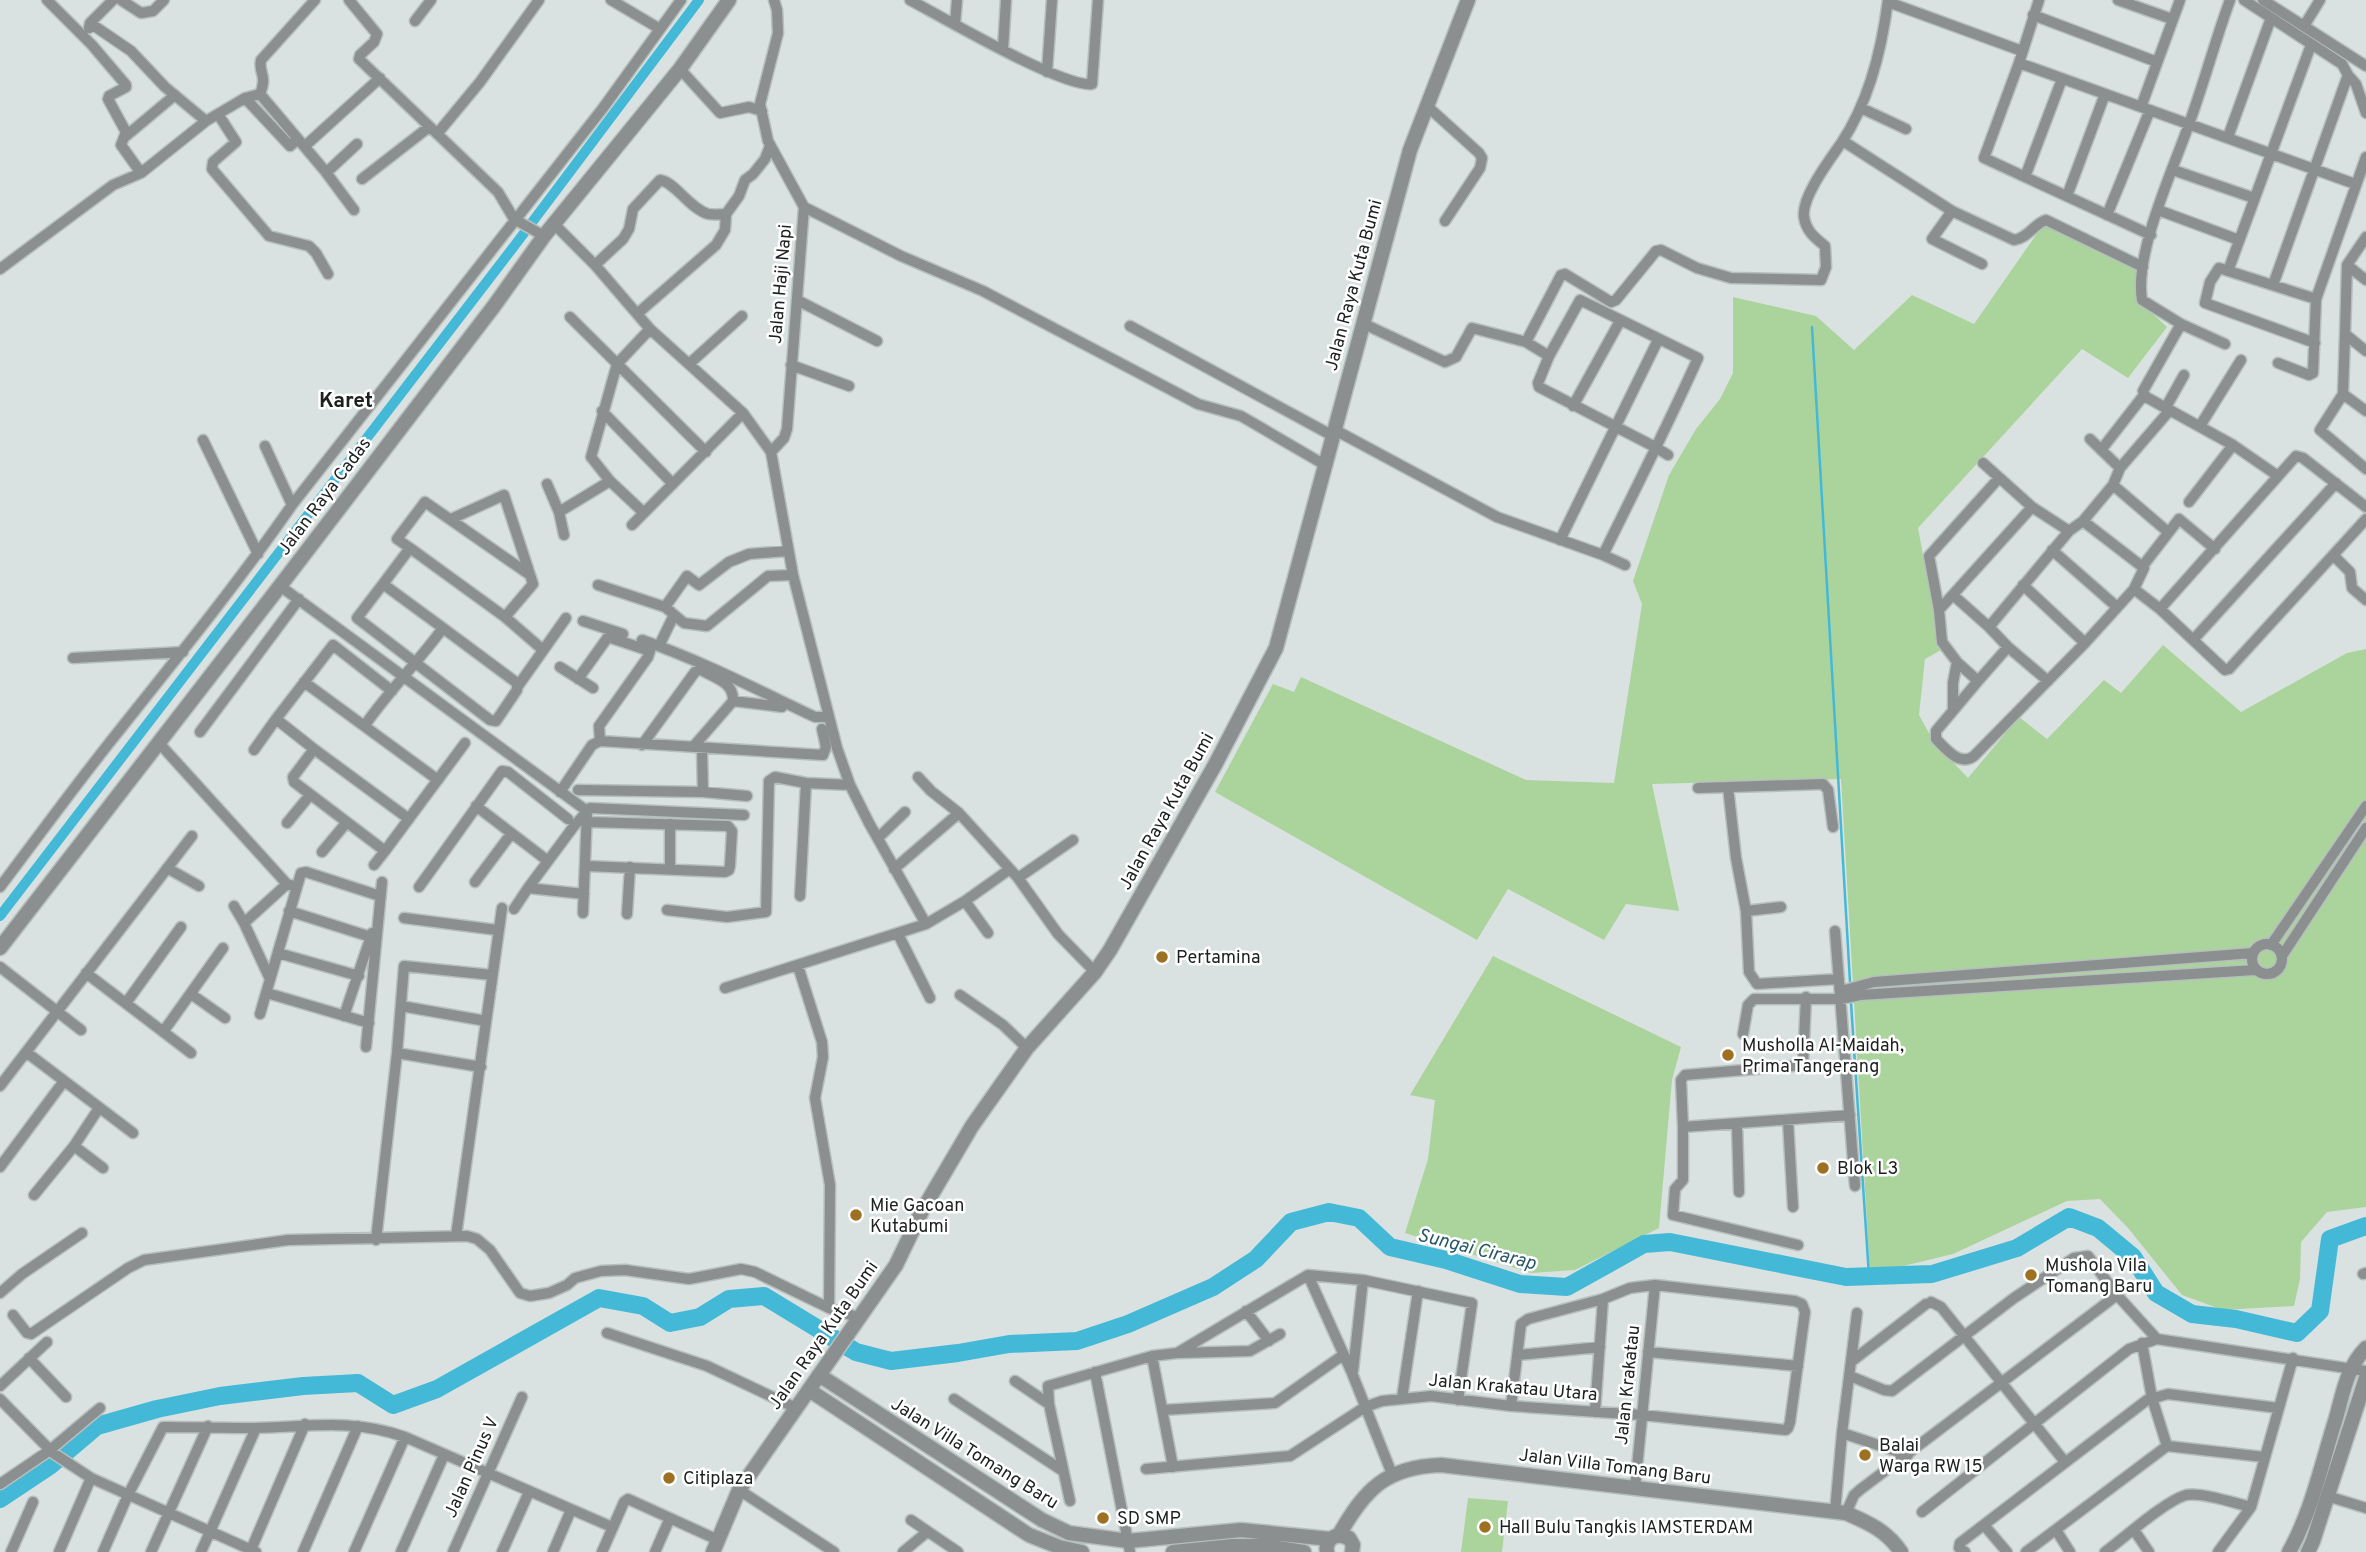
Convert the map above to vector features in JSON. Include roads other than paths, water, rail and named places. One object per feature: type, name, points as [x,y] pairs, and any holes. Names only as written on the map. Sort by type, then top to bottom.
[{"type":"street","points":[[47,0],[126,85],[126,88],[108,97],[126,136]]},
{"type":"street","points":[[87,41],[90,23],[113,0]]},
{"type":"street","points":[[121,0],[141,13],[153,11],[164,0]]},
{"type":"street","points":[[349,0],[377,34],[374,42],[359,57],[498,192],[517,220],[542,236]]},
{"type":"street","points":[[415,21],[431,0]]},
{"type":"street","points":[[362,179],[433,131],[480,82],[539,0]]},
{"type":"street","points":[[611,0],[660,29]]},
{"type":"street","points":[[0,887],[258,554],[292,505],[603,108],[681,0]]},
{"type":"street","name":"Jalan Raya Cadas","points":[[0,948],[494,306],[542,236],[680,69],[729,0]]},
{"type":"street","name":"Jalan Haji Napi","points":[[771,452],[784,438],[787,429],[804,207],[770,146],[760,104],[778,33],[774,0]]},
{"type":"street","points":[[910,0],[1047,72],[1083,85],[1092,84],[1098,0]]},
{"type":"street","points":[[955,24],[957,0]]},
{"type":"street","points":[[1003,48],[1006,0]]},
{"type":"street","points":[[1047,72],[1052,0]]},
{"type":"street","name":"Jalan Raya Kuta Bumi","points":[[715,1546],[739,1490],[896,1265],[922,1212],[972,1126],[1027,1048],[1095,972],[1110,950],[1197,797],[1276,648],[1410,150],[1468,0]]},
{"type":"street","points":[[2039,0],[1984,158],[2151,235]]},
{"type":"street","points":[[2118,0],[2172,19]]},
{"type":"street","points":[[2107,215],[2180,0]]},
{"type":"street","points":[[2225,344],[2181,324],[2141,300],[2143,267],[2158,209],[2190,123],[2230,0]]},
{"type":"street","points":[[2245,0],[2345,66],[2348,75],[2356,84],[2366,113]]},
{"type":"street","points":[[2263,0],[2366,66]]},
{"type":"street","points":[[2304,26],[2320,0]]},
{"type":"street","points":[[1526,342],[1561,275],[1565,274],[1611,302],[1616,300],[1656,251],[1661,250],[1697,268],[1731,278],[1820,281],[1826,267],[1825,246],[1810,234],[1803,215],[1810,193],[1861,108],[1883,33],[1888,1],[2022,51]]},
{"type":"street","points":[[260,94],[265,79],[261,60],[309,2]]},
{"type":"street","points":[[2033,15],[2157,62]]},
{"type":"street","points":[[2228,137],[2271,18]]},
{"type":"street","points":[[90,23],[131,51],[175,95],[206,121]]},
{"type":"street","points":[[2228,271],[2311,45]]},
{"type":"street","points":[[2019,63],[2355,184]]},
{"type":"street","points":[[680,69],[720,113],[749,107],[762,111]]},
{"type":"street","points":[[2273,285],[2348,75]]},
{"type":"street","points":[[245,98],[290,146],[302,143],[380,78]]},
{"type":"street","points":[[2025,177],[2062,79]]},
{"type":"street","points":[[0,269],[113,185],[141,173],[206,121],[245,98],[260,94]]},
{"type":"street","points":[[260,94],[325,171],[354,211]]},
{"type":"street","points":[[2067,196],[2105,94]]},
{"type":"street","points":[[141,173],[121,145],[126,136],[175,95]]},
{"type":"street","points":[[1427,106],[1482,158],[1480,168],[1445,221]]},
{"type":"street","points":[[1861,108],[1906,129]]},
{"type":"street","points":[[218,114],[236,142],[213,162],[212,170],[269,236],[309,246],[328,274]]},
{"type":"street","points":[[1843,141],[1952,211],[2014,240],[2022,239],[2040,222],[2046,220],[2143,267]]},
{"type":"street","points":[[325,171],[357,144]]},
{"type":"street","points":[[637,314],[716,245],[725,230],[726,214],[740,196],[745,180],[765,159],[770,146]]},
{"type":"street","points":[[2278,363],[2311,374],[2314,370],[2316,299],[2366,157]]},
{"type":"street","points":[[2173,170],[2254,198]]},
{"type":"street","points":[[595,265],[628,233],[633,209],[660,180],[667,182],[689,203],[709,214],[726,214]]},
{"type":"street","points":[[804,207],[901,256],[983,290],[1198,404],[1241,416],[1325,465]]},
{"type":"street","points":[[2158,209],[2239,240]]},
{"type":"street","points":[[1952,211],[1933,237],[1936,242],[1982,264]]},
{"type":"street","points":[[554,224],[595,265],[650,329],[743,413],[771,452],[793,575],[829,717],[850,785],[926,924]]},
{"type":"street","points":[[2366,237],[2347,265],[2343,394],[2320,430],[2366,469]]},
{"type":"street","points":[[2347,265],[2366,280]]},
{"type":"street","points":[[2315,343],[2206,305],[2214,273],[2219,268],[2316,299]]},
{"type":"street","points":[[797,300],[877,341]]},
{"type":"street","points":[[1603,555],[1655,447],[1698,358],[1580,300],[1549,356],[1538,385],[1573,406],[1655,447],[1668,455]]},
{"type":"street","points":[[688,364],[743,316]]},
{"type":"street","points":[[570,317],[706,452]]},
{"type":"street","points":[[1573,406],[1620,321]]},
{"type":"street","points":[[1362,323],[1445,362],[1456,357],[1472,328],[1526,342],[1549,356]]},
{"type":"street","points":[[2101,450],[2144,396],[2144,388],[2181,324]]},
{"type":"street","points":[[1130,326],[1497,517],[1625,565]]},
{"type":"street","points":[[644,513],[610,481],[591,457],[617,364],[650,329]]},
{"type":"street","points":[[2345,334],[2366,351]]},
{"type":"street","points":[[1560,540],[1658,340]]},
{"type":"street","points":[[2200,426],[2241,360]]},
{"type":"street","points":[[791,365],[849,386]]},
{"type":"street","points":[[1989,627],[2052,550],[2069,531],[2083,521],[2113,485],[2120,468],[2168,408],[2184,375]]},
{"type":"street","points":[[2343,394],[2366,411]]},
{"type":"street","points":[[2144,396],[2233,445],[2278,476]]},
{"type":"street","points":[[602,411],[673,484]]},
{"type":"street","points":[[632,525],[743,413]]},
{"type":"street","points":[[2090,439],[2120,468]]},
{"type":"street","points":[[203,440],[258,554]]},
{"type":"street","points":[[2189,502],[2233,445]]},
{"type":"street","points":[[265,446],[292,505]]},
{"type":"street","points":[[2161,609],[2298,456],[2366,507]]},
{"type":"street","points":[[1983,463],[2032,507],[2069,531]]},
{"type":"street","points":[[1978,681],[1957,662],[1942,642],[1930,553],[1999,478]]},
{"type":"street","points":[[559,512],[610,481]]},
{"type":"street","points":[[2193,640],[2336,483]]},
{"type":"street","points":[[547,484],[559,512],[564,534]]},
{"type":"street","points":[[2113,485],[2168,532]]},
{"type":"street","points":[[450,519],[505,495],[533,584],[505,617]]},
{"type":"street","points":[[530,575],[425,502],[397,539],[505,617],[543,650]]},
{"type":"street","points":[[1939,610],[2032,507]]},
{"type":"street","points":[[2142,567],[2179,519],[2215,549]]},
{"type":"street","points":[[2134,589],[2161,609],[2220,667],[2230,669],[2366,519]]},
{"type":"street","points":[[2008,647],[1936,731],[1936,739],[1953,755],[1968,760],[2085,642],[2134,589],[2144,571],[2083,521]]},
{"type":"street","points":[[410,548],[357,618],[492,722],[496,721],[566,618]]},
{"type":"street","points":[[2052,550],[2117,607]]},
{"type":"street","points":[[665,607],[687,576],[699,585],[729,562],[755,552],[788,551]]},
{"type":"street","points":[[2333,555],[2350,572],[2352,588],[2366,600]]},
{"type":"street","points":[[598,584],[665,607],[684,623],[707,626],[768,576],[793,575]]},
{"type":"street","points":[[383,584],[518,686]]},
{"type":"street","points":[[2023,585],[2085,642]]},
{"type":"street","points":[[280,586],[560,792],[587,816],[670,824],[728,826],[732,831],[729,870],[725,872],[587,866]]},
{"type":"street","points":[[1952,595],[2048,681]]},
{"type":"street","points":[[200,732],[299,599]]},
{"type":"street","points":[[659,646],[674,615]]},
{"type":"street","points":[[583,621],[718,669],[815,717],[829,717]]},
{"type":"street","points":[[365,725],[443,628]]},
{"type":"street","points":[[578,679],[608,637],[650,651],[599,726],[600,741]]},
{"type":"street","points":[[254,750],[333,645],[392,691]]},
{"type":"street","points":[[73,658],[183,652]]},
{"type":"street","points":[[1953,711],[1953,683],[1957,662]]},
{"type":"street","points":[[560,667],[593,688]]},
{"type":"street","points":[[642,745],[696,670],[699,669],[730,686],[733,701],[698,748],[704,792]]},
{"type":"street","points":[[304,682],[438,780]]},
{"type":"street","points":[[733,701],[782,707]]},
{"type":"street","points":[[276,719],[409,819]]},
{"type":"street","points":[[560,792],[592,745],[600,741],[823,755],[826,747],[822,729]]},
{"type":"street","points":[[159,743],[292,886],[289,911],[260,1014]]},
{"type":"street","points":[[374,865],[465,743]]},
{"type":"street","points":[[314,749],[293,779],[310,795],[385,851]]},
{"type":"street","points":[[419,887],[504,771],[568,819]]},
{"type":"street","points":[[667,910],[727,917],[766,912],[769,781],[775,777],[806,783],[850,785]]},
{"type":"street","points":[[918,777],[959,813],[1010,869],[1058,934],[1095,972]]},
{"type":"street","points":[[800,896],[806,783]]},
{"type":"street","points":[[1698,788],[1823,784],[1828,790],[1833,827]]},
{"type":"street","points":[[1728,787],[1736,858],[1746,911],[1749,972],[1757,984],[1840,990],[1860,995],[2255,970],[2262,974],[2273,974],[2280,967],[2280,951],[2271,945],[2261,945],[2253,953],[2252,963],[2255,970]]},
{"type":"street","points":[[578,790],[704,792],[747,796]]},
{"type":"street","points":[[287,823],[310,795]]},
{"type":"street","points":[[476,806],[548,861]]},
{"type":"street","points":[[2271,945],[2366,806]]},
{"type":"street","points":[[456,1236],[498,930],[508,909],[587,816],[590,808],[744,815]]},
{"type":"street","points":[[878,838],[905,812]]},
{"type":"street","points":[[894,869],[959,813]]},
{"type":"street","points":[[583,913],[587,816]]},
{"type":"street","points":[[322,852],[347,822]]},
{"type":"street","points":[[670,824],[670,869]]},
{"type":"street","points":[[2281,956],[2366,828]]},
{"type":"street","points":[[475,882],[511,834]]},
{"type":"street","points":[[0,1086],[192,836]]},
{"type":"street","points":[[1018,878],[1073,840]]},
{"type":"street","points":[[627,914],[630,867]]},
{"type":"street","points":[[167,868],[199,886]]},
{"type":"street","points":[[725,988],[926,924],[965,901],[1010,869]]},
{"type":"street","points":[[244,923],[306,872],[380,896]]},
{"type":"street","points":[[366,1047],[383,882]]},
{"type":"street","points":[[528,888],[584,894]]},
{"type":"street","points":[[965,901],[988,933]]},
{"type":"street","points":[[234,906],[270,979]]},
{"type":"street","points":[[1746,911],[1781,907]]},
{"type":"street","points":[[289,911],[371,937]]},
{"type":"street","points":[[404,918],[498,930]]},
{"type":"street","points":[[344,1016],[378,919]]},
{"type":"street","points":[[126,1003],[181,927]]},
{"type":"street","points":[[1835,931],[1855,1186]]},
{"type":"street","points":[[898,934],[930,999]]},
{"type":"street","points":[[163,1032],[223,948]]},
{"type":"street","points":[[278,953],[359,976]]},
{"type":"street","points":[[1743,1034],[1748,1005],[1754,999],[1806,997],[1874,982],[2253,953]]},
{"type":"street","points":[[376,1240],[405,965],[492,975]]},
{"type":"street","points":[[798,966],[822,1042],[823,1057],[815,1098],[830,1185],[829,1308]]},
{"type":"street","points":[[0,967],[81,1030]]},
{"type":"street","points":[[86,973],[191,1053]]},
{"type":"street","points":[[267,993],[369,1023]]},
{"type":"street","points":[[191,994],[225,1018]]},
{"type":"street","points":[[960,995],[1003,1025],[1027,1048]]},
{"type":"street","points":[[1797,1245],[1673,1214],[1675,1189],[1683,1180],[1681,1080],[1685,1075],[1803,1065],[1806,997]]},
{"type":"street","points":[[401,1006],[486,1021]]},
{"type":"street","points":[[26,1052],[133,1133]]},
{"type":"street","points":[[397,1053],[481,1066]]},
{"type":"street","points":[[0,1167],[64,1081]]},
{"type":"street","points":[[34,1195],[74,1146],[99,1108]]},
{"type":"street","points":[[1683,1128],[1850,1115]]},
{"type":"street","points":[[1788,1121],[1793,1207]]},
{"type":"street","points":[[1737,1124],[1739,1192]]},
{"type":"street","points":[[74,1146],[103,1168]]},
{"type":"street","points":[[0,1293],[22,1274],[82,1233]]},
{"type":"street","points":[[13,1315],[27,1333],[31,1334],[144,1260],[267,1242],[456,1236],[477,1239],[490,1250],[520,1293],[530,1296],[549,1293],[575,1278],[601,1271],[625,1270],[689,1279],[741,1269],[755,1272],[857,1322]]},
{"type":"street","points":[[1850,1376],[1892,1391],[2014,1298],[2074,1258],[2088,1256],[2117,1295],[2157,1339]]},
{"type":"street","points":[[1308,1275],[1352,1373],[1392,1474]]},
{"type":"street","points":[[1177,1353],[1308,1275],[1363,1280],[1472,1303],[1458,1400]]},
{"type":"street","points":[[1352,1373],[1363,1280]]},
{"type":"street","points":[[1511,1406],[1521,1324],[1528,1319],[1603,1299],[1630,1288],[1655,1285],[1795,1300],[1802,1304],[1805,1312],[1798,1366],[1648,1352]]},
{"type":"street","name":"Jalan Krakatau","points":[[1635,1488],[1655,1285]]},
{"type":"street","points":[[1402,1398],[1418,1291]]},
{"type":"street","points":[[1840,1513],[1854,1495],[2117,1295]]},
{"type":"street","points":[[1595,1412],[1603,1299]]},
{"type":"street","points":[[1852,1361],[1929,1303],[1941,1307],[2065,1462]]},
{"type":"street","points":[[1247,1311],[1269,1341]]},
{"type":"street","points":[[1840,1513],[1842,1433],[1857,1313]]},
{"type":"street","points":[[607,1333],[707,1366],[796,1408]]},
{"type":"street","points":[[1070,1501],[1049,1405],[1047,1390],[1050,1384],[1152,1356],[1250,1351],[1280,1334]]},
{"type":"street","points":[[1922,1512],[2129,1349],[2142,1343],[2157,1339],[2366,1371]]},
{"type":"street","points":[[0,1386],[47,1342]]},
{"type":"street","points":[[2142,1343],[2152,1398],[2166,1446]]},
{"type":"street","points":[[1518,1355],[1600,1347]]},
{"type":"street","points":[[2290,1552],[2298,1537],[2351,1367],[2366,1348]]},
{"type":"street","points":[[1163,1410],[1275,1403],[1343,1355]]},
{"type":"street","points":[[1152,1356],[1173,1466]]},
{"type":"street","points":[[29,1358],[66,1397]]},
{"type":"street","points":[[2218,1552],[2251,1507],[2293,1358]]},
{"type":"street","name":"Jalan Krakatau Utara","points":[[1146,1469],[1290,1457],[1365,1407],[1402,1398],[1431,1396],[1511,1406],[1642,1415],[1786,1430],[1798,1366]]},
{"type":"street","points":[[1095,1372],[1129,1547]]},
{"type":"street","name":"Jalan Villa Tomang Baru","points":[[819,1375],[1042,1520],[1069,1532],[1129,1547],[1241,1530],[1332,1542],[1370,1490],[1392,1474],[1424,1465],[1441,1465],[1840,1513],[1875,1525],[1892,1539],[1901,1552]]},
{"type":"street","points":[[2308,1552],[2366,1378]]},
{"type":"street","points":[[1015,1381],[1049,1405]]},
{"type":"street","name":"Jalan Villa Tomang Baru","points":[[809,1390],[1029,1535],[1059,1547],[1082,1552]]},
{"type":"street","points":[[1965,1552],[1958,1546],[2136,1407],[2152,1398],[2168,1394],[2278,1408]]},
{"type":"street","name":"Jalan Pinus V","points":[[453,1552],[522,1397]]},
{"type":"street","points":[[0,1399],[52,1452],[91,1478],[252,1551],[305,1424]]},
{"type":"street","points":[[954,1399],[1063,1471]]},
{"type":"street","points":[[849,1416],[859,1402]]},
{"type":"street","points":[[0,1484],[52,1452],[100,1408]]},
{"type":"street","points":[[103,1552],[162,1428],[256,1428],[305,1424],[358,1426],[405,1437],[612,1527]]},
{"type":"street","points":[[152,1552],[208,1426]]},
{"type":"street","points":[[303,1552],[358,1426]]},
{"type":"street","points":[[201,1552],[256,1428]]},
{"type":"street","points":[[1842,1433],[1908,1455]]},
{"type":"street","points":[[354,1552],[405,1437]]},
{"type":"street","points":[[2026,1552],[2166,1446],[2264,1457]]},
{"type":"street","points":[[401,1552],[444,1455]]},
{"type":"street","points":[[59,1552],[91,1478]]},
{"type":"street","points":[[739,1490],[834,1552]]},
{"type":"street","points":[[502,1552],[529,1492]]},
{"type":"street","points":[[2105,1552],[2166,1506],[2186,1495],[2251,1507]]},
{"type":"street","points":[[2328,1496],[2366,1508]]},
{"type":"street","points":[[602,1552],[624,1502],[628,1499],[670,1518],[715,1546]]},
{"type":"street","points":[[12,1552],[33,1502]]},
{"type":"street","points":[[553,1552],[571,1510]]},
{"type":"street","points":[[655,1552],[670,1518]]},
{"type":"street","points":[[911,1520],[958,1552]]},
{"type":"street","points":[[1984,1525],[2007,1552]]},
{"type":"street","points":[[2056,1530],[2070,1552]]},
{"type":"street","points":[[2134,1530],[2150,1552]]},
{"type":"street","points":[[904,1552],[927,1532]]},
{"type":"street","points":[[1332,1542],[1349,1538],[1353,1545],[1352,1552]]},
{"type":"street","points":[[1173,1552],[1264,1546],[1304,1552]]},
{"type":"waterway","points":[[0,916],[515,245],[699,0]]},
{"type":"waterway","points":[[1812,327],[1850,982]]},
{"type":"waterway","points":[[1851,1003],[1869,1276]]},
{"type":"waterway","name":"Sungai Cirarap","points":[[0,1499],[51,1465],[97,1426],[157,1409],[220,1396],[303,1386],[358,1383],[393,1405],[437,1389],[599,1298],[643,1306],[670,1323],[700,1317],[729,1299],[764,1296],[856,1352],[891,1361],[1009,1344],[1077,1341],[1128,1324],[1213,1287],[1256,1259],[1291,1222],[1329,1212],[1359,1218],[1390,1247],[1446,1260],[1520,1284],[1567,1287],[1644,1244],[1670,1242],[1846,1277],[1932,1274],[2017,1248],[2069,1217],[2098,1228],[2133,1257],[2156,1293],[2192,1314],[2236,1319],[2297,1333],[2320,1311],[2330,1239],[2366,1226]]},
{"type":"place","name":"Pertamina","points":[[1162,957]]},
{"type":"place","name":"Musholla Al-Maidah, Prima Tangerang","points":[[1728,1055]]},
{"type":"place","name":"Blok L3","points":[[1823,1168]]},
{"type":"place","name":"Mie Gacoan Kutabumi","points":[[856,1215]]},
{"type":"place","name":"Mushola Vila Tomang Baru","points":[[2031,1275]]},
{"type":"place","name":"Balai Warga RW 15","points":[[1865,1455]]},
{"type":"place","name":"Citiplaza","points":[[669,1478]]},
{"type":"place","name":"SD SMP","points":[[1103,1518]]},
{"type":"place","name":"Hall Bulu Tangkis IAMSTERDAM","points":[[1485,1527]]},
{"type":"district","name":"Karet","points":[[346,400]]}]
